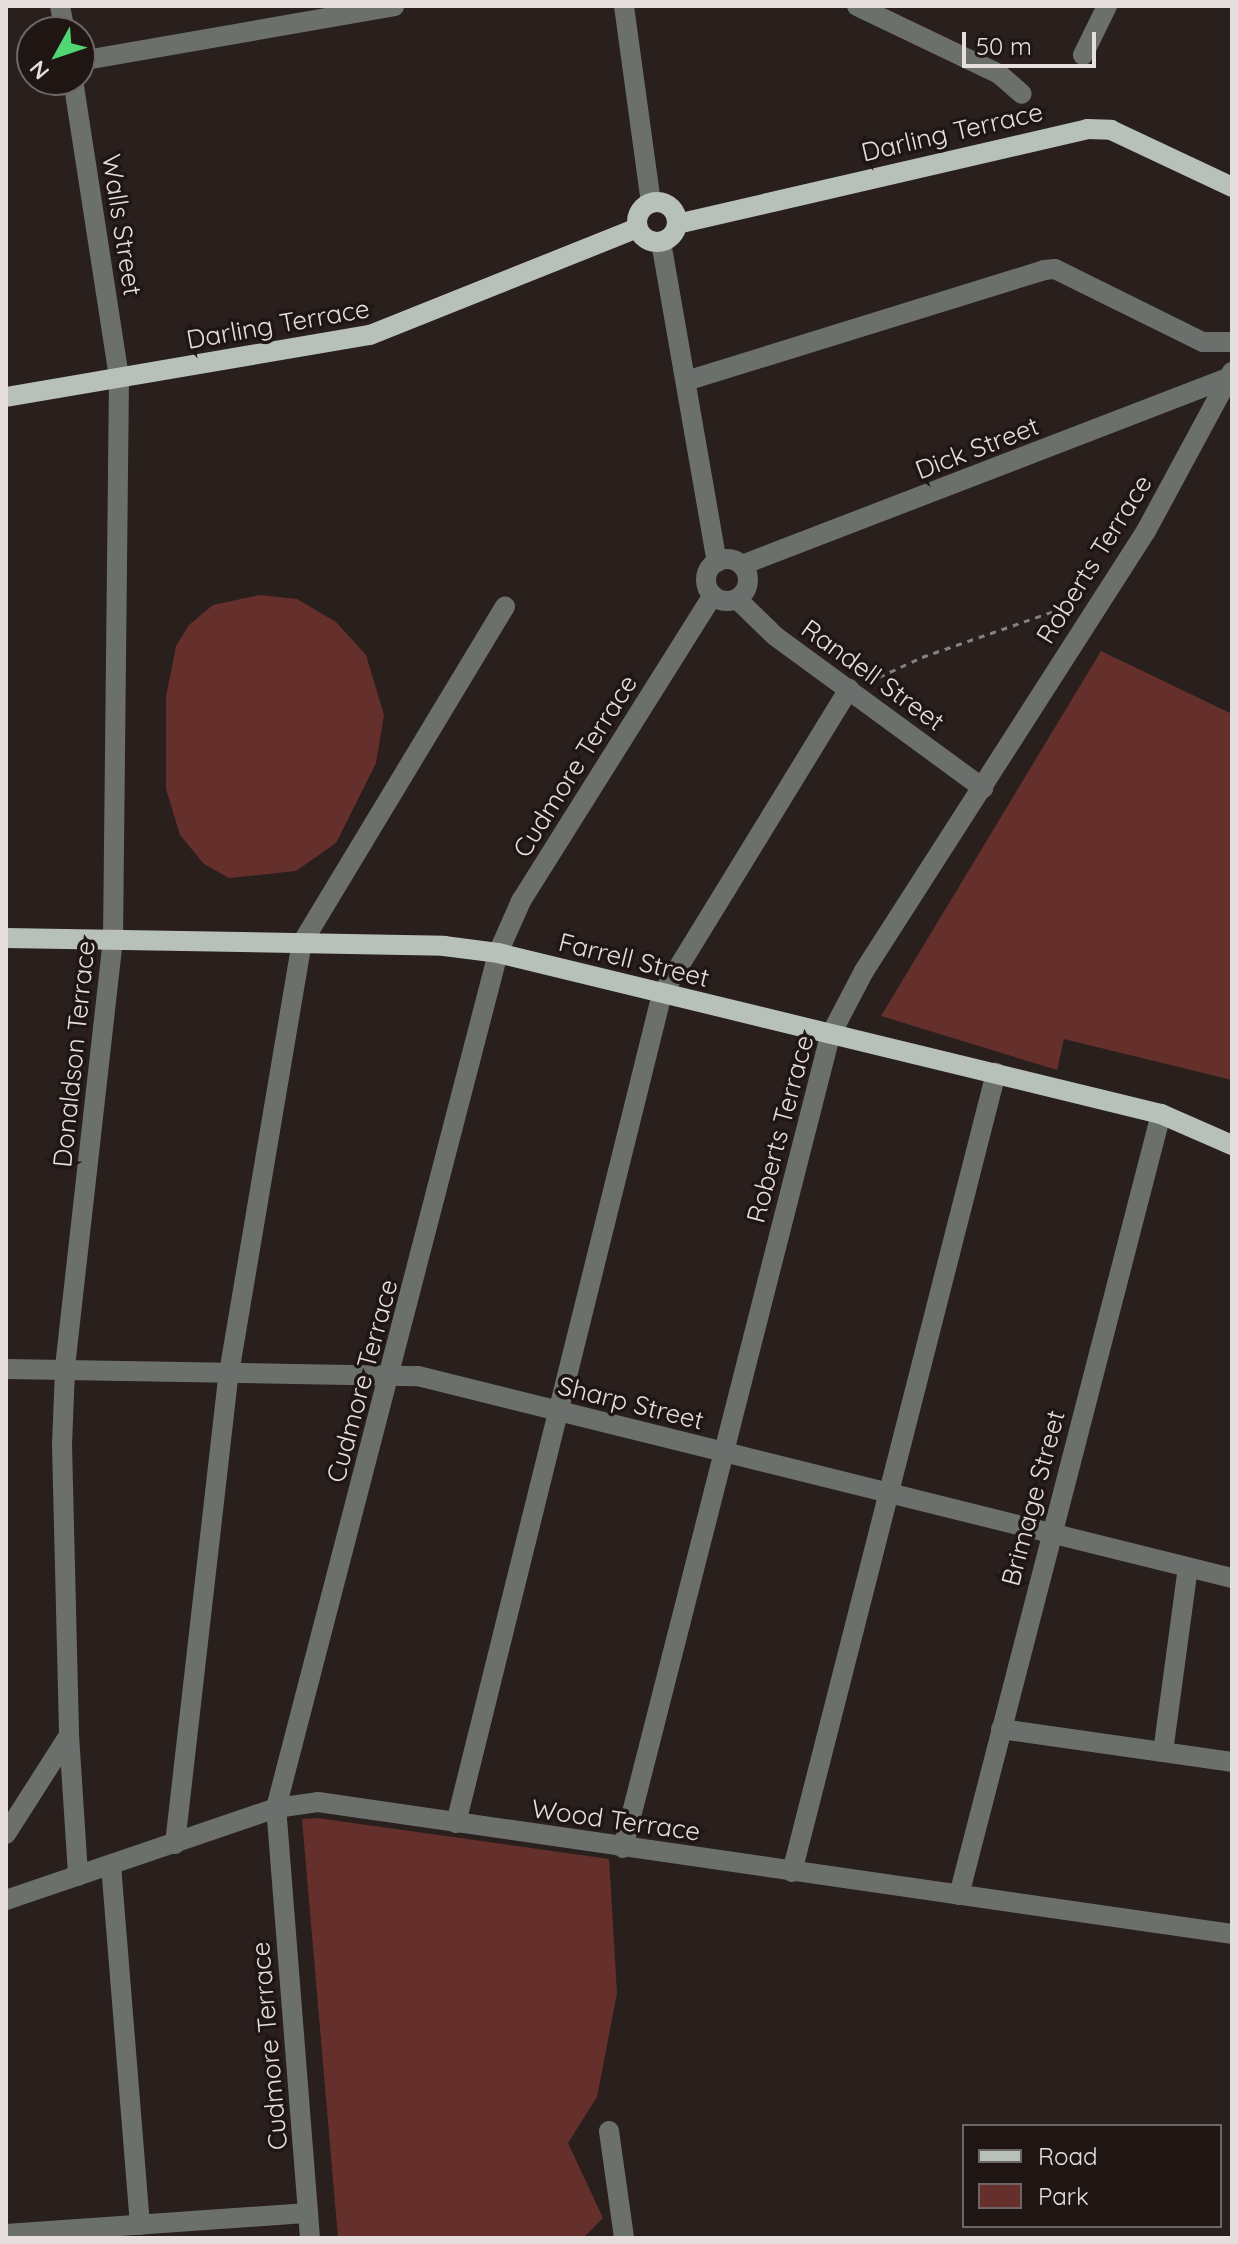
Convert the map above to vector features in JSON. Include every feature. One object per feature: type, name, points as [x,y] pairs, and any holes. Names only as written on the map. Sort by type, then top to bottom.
[{"type":"main road","name":"Darling Terrace","points":[[677,224],[1087,129],[1111,130],[1232,187]]},
{"type":"main road","points":[[651,203],[669,206],[677,224],[661,242],[644,238],[637,228],[640,210],[651,203]]},
{"type":"main road","name":"Darling Terrace","points":[[6,397],[370,335],[637,228]]},
{"type":"main road","name":"Farrell Street","points":[[6,938],[444,946],[498,953],[1161,1114],[1232,1145]]},
{"type":"street","points":[[96,58],[394,6]]},
{"type":"street","points":[[624,6],[651,203]]},
{"type":"street","points":[[857,6],[999,74],[1022,94]]},
{"type":"street","points":[[1083,55],[1107,6]]},
{"type":"street","name":"Walls Street","points":[[75,96],[119,377]]},
{"type":"street","points":[[661,242],[717,562]]},
{"type":"street","points":[[686,381],[1055,269],[1203,342],[1232,342]]},
{"type":"street","name":"Dick Street","points":[[742,565],[1231,374]]},
{"type":"street","name":"Roberts Terrace","points":[[623,1848],[830,1036],[864,971],[1146,531],[1231,374]]},
{"type":"street","name":"Donaldson Terrace","points":[[78,1876],[69,1735],[65,1370],[113,939],[119,377]]},
{"type":"street","points":[[730,559],[742,565],[748,583],[737,599],[713,595],[707,577],[717,562],[730,559]]},
{"type":"street","name":"Cudmore Terrace","points":[[310,2238],[276,1808],[391,1376],[498,953],[521,901],[713,595]]},
{"type":"street","name":"Randell Street","points":[[737,599],[775,636],[983,788]]},
{"type":"street","points":[[175,1844],[229,1373],[302,943],[505,606]]},
{"type":"street","points":[[456,1823],[662,994],[849,689]]},
{"type":"street","points":[[792,1872],[996,1073]]},
{"type":"street","name":"Brimage Street","points":[[959,1895],[1161,1114]]},
{"type":"street","name":"Sharp Street","points":[[6,1369],[418,1376],[1232,1578]]},
{"type":"street","points":[[1163,1752],[1188,1568]]},
{"type":"street","points":[[1001,1729],[1232,1762]]},
{"type":"street","points":[[6,1834],[69,1735]]},
{"type":"street","name":"Wood Terrace","points":[[6,1900],[276,1808],[318,1802],[1232,1934]]},
{"type":"street","points":[[111,1865],[140,2225]]},
{"type":"street","points":[[609,2131],[624,2238]]},
{"type":"street","points":[[6,2234],[308,2213]]},
{"type":"path","points":[[849,689],[922,657],[1102,596]]},
{"type":"green space","points":[[259,595],[297,599],[336,622],[366,655],[384,715],[376,763],[336,843],[296,871],[229,878],[204,864],[180,835],[166,789],[166,697],[176,646],[189,625],[213,605]]},
{"type":"green space","points":[[1101,651],[1232,714],[1232,1080],[1064,1039],[1057,1070],[881,1016]]},
{"type":"green space","points":[[317,1818],[609,1859],[617,1993],[597,2097],[568,2143],[603,2218],[583,2238],[338,2238],[302,1819]]}]
